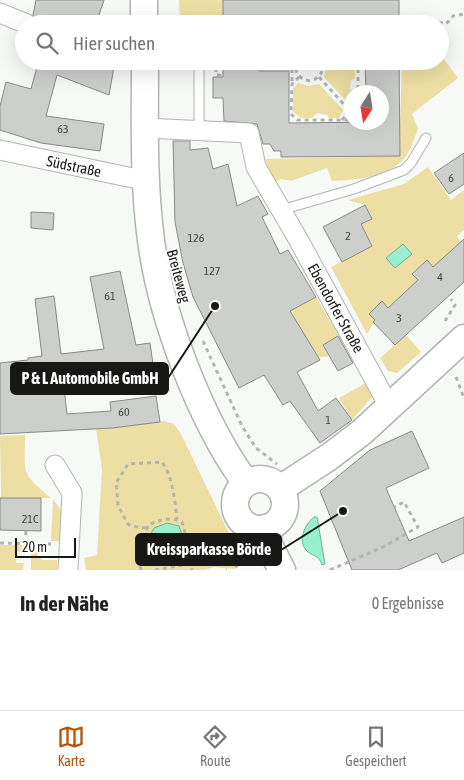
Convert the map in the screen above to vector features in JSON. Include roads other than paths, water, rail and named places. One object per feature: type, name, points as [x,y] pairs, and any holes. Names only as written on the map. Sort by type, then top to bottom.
[{"type":"street","points":[[144,0],[144,15]]},
{"type":"street","points":[[0,13],[15,19]]},
{"type":"street","name":"Breiteweg","points":[[145,70],[147,181],[154,258],[174,337],[217,437],[232,464],[246,483]]},
{"type":"street","points":[[145,128],[199,129],[249,133],[256,167],[281,210]]},
{"type":"street","name":"Südstraße","points":[[0,150],[147,181]]},
{"type":"street","name":"Ebendorfer Straße","points":[[281,210],[390,408]]},
{"type":"street","points":[[288,483],[283,513],[273,525],[265,528],[248,526],[236,513],[236,496],[246,483],[264,479],[288,483],[329,457],[390,408],[464,338]]},
{"type":"street","points":[[55,465],[72,493],[68,570]]},
{"type":"street","points":[[265,528],[270,547],[282,570]]},
{"type":"lane","points":[[199,70],[199,129]]},
{"type":"lane","points":[[281,210],[354,189],[399,172],[411,163],[426,138]]},
{"type":"place","name":"P & L Automobile GmbH","points":[[215,306]]},
{"type":"place","name":"Kreissparkasse Börde","points":[[343,511]]}]
